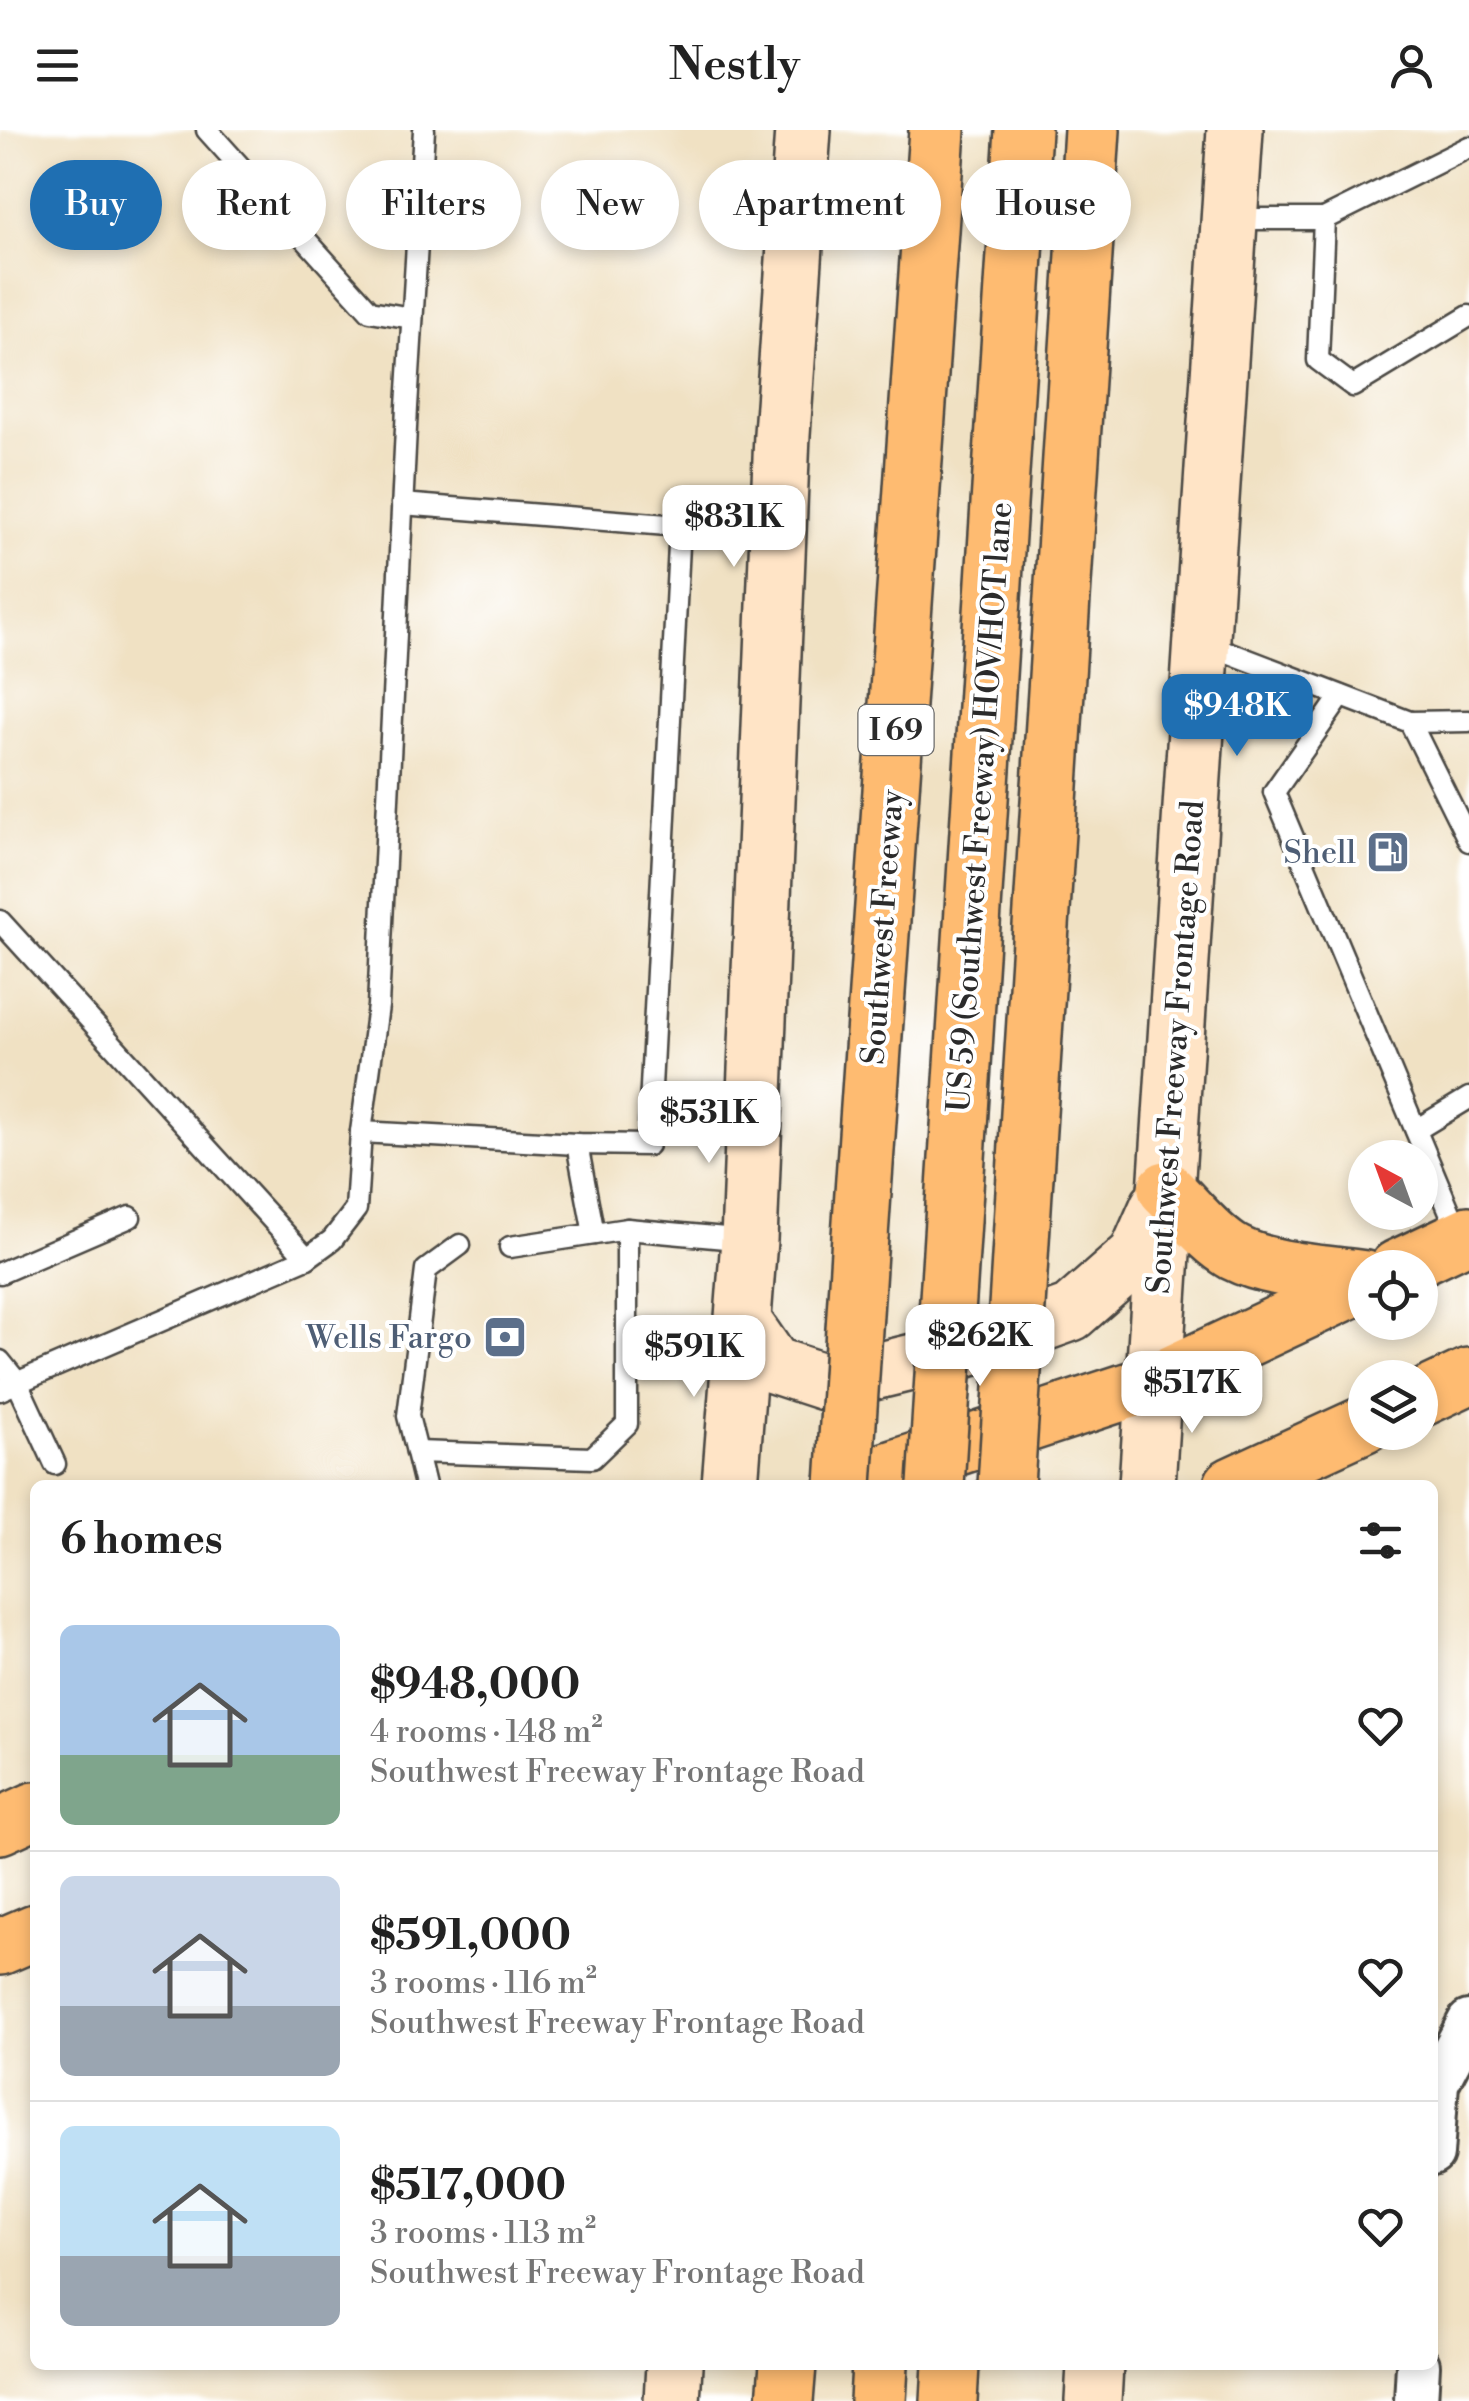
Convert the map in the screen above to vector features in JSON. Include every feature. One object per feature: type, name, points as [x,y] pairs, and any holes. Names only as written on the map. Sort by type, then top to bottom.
[{"type":"main road","points":[[730,1480],[749,1240],[782,434],[803,130]]},
{"type":"main road","name":"Southwest Freeway","points":[[844,1480],[937,130]]},
{"type":"main road","name":"US 59 (Southwest Freeway) HOV/HOT lane","points":[[936,1480],[1022,130]]},
{"type":"main road","points":[[1006,1480],[1092,130]]},
{"type":"main road","name":"Southwest Freeway Frontage Road","points":[[1147,1480],[1235,130]]},
{"type":"main road","points":[[744,1323],[774,1364],[828,1382],[979,1346],[1071,1312],[1137,1254],[1166,1189],[1236,1254],[1275,1266],[1348,1278]]},
{"type":"main road","points":[[1434,1250],[1465,1235]]},
{"type":"main road","points":[[859,1480],[1152,1383],[1348,1289]]},
{"type":"main road","points":[[1438,1391],[1469,1376]]},
{"type":"main road","points":[[1243,1480],[1348,1432]]},
{"type":"main road","points":[[0,1826],[30,1812]]},
{"type":"main road","points":[[0,1947],[30,1934]]},
{"type":"main road","points":[[672,2401],[674,2370]]},
{"type":"main road","points":[[786,2401],[788,2370]]},
{"type":"main road","points":[[878,2401],[880,2370]]},
{"type":"main road","points":[[949,2401],[951,2370]]},
{"type":"main road","points":[[1093,2401],[1095,2370]]},
{"type":"street","points":[[1438,2081],[1469,2022]]},
{"type":"street","points":[[1416,2401],[1418,2370]]},
{"type":"lane","points":[[208,130],[370,312],[412,318]]},
{"type":"lane","points":[[8,1386],[307,1258],[332,1240],[356,1209],[361,1132],[378,1006],[424,130]]},
{"type":"lane","points":[[1229,219],[1324,219],[1469,147]]},
{"type":"lane","points":[[1324,219],[1318,360],[1353,386],[1469,316]]},
{"type":"lane","points":[[361,1132],[648,1145],[680,526],[402,504]]},
{"type":"lane","points":[[1202,642],[1410,722],[1469,721]]},
{"type":"lane","points":[[1341,696],[1274,792],[1416,1130],[1465,1235]]},
{"type":"lane","points":[[1410,722],[1469,841]]},
{"type":"lane","points":[[0,921],[307,1258]]},
{"type":"lane","points":[[1416,1130],[1469,1098]]},
{"type":"lane","points":[[577,1144],[594,1234]]},
{"type":"lane","points":[[0,1272],[130,1217]]},
{"type":"lane","points":[[510,1247],[627,1229],[749,1240]]},
{"type":"lane","points":[[417,1452],[592,1458],[626,1424],[627,1229]]},
{"type":"lane","points":[[424,1480],[408,1416],[426,1270],[460,1245]]},
{"type":"lane","points":[[0,1360],[8,1386],[55,1464]]},
{"type":"place","name":"Shell","points":[[1388,852]]},
{"type":"place","name":"Wells Fargo","points":[[505,1337]]}]
